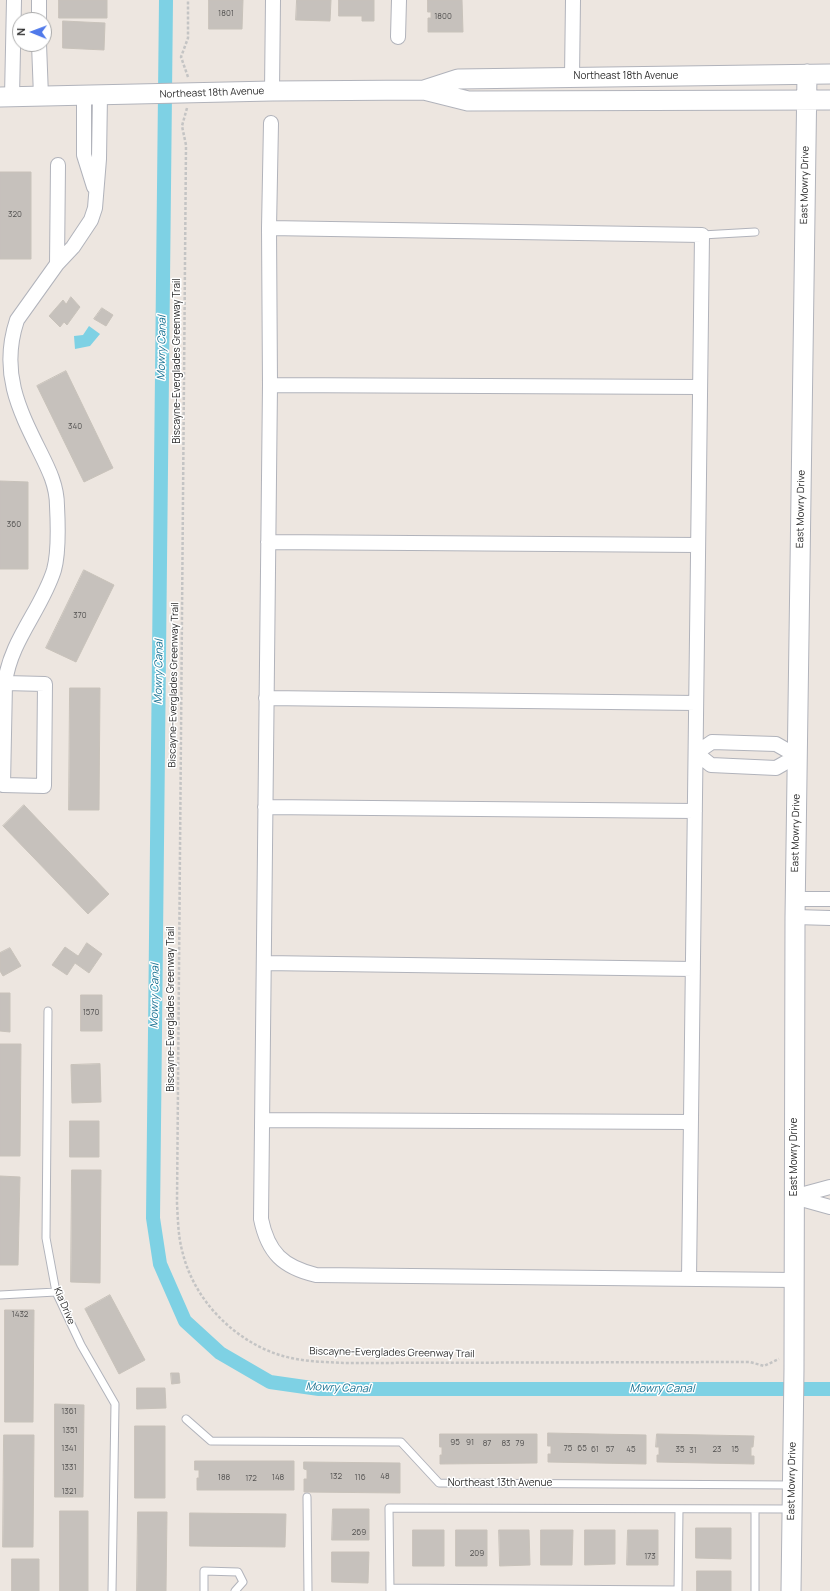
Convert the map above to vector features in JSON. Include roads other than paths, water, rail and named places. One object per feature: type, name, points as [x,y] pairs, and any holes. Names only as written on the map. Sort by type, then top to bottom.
[{"type":"street","points":[[6,97],[14,0]]},
{"type":"street","points":[[39,0],[39,12]]},
{"type":"street","points":[[272,91],[273,0]]},
{"type":"street","points":[[398,0],[398,37]]},
{"type":"street","points":[[572,77],[573,0]]},
{"type":"street","points":[[39,52],[41,96]]},
{"type":"street","name":"East Mowry Drive","points":[[791,1591],[794,1408],[789,1363],[794,1280],[793,1197],[795,908],[807,74]]},
{"type":"street","name":"Northeast 18th Avenue","points":[[424,90],[458,79],[830,74]]},
{"type":"street","name":"Northeast 18th Avenue","points":[[6,97],[272,91],[424,90],[468,101],[830,100]]},
{"type":"street","points":[[5,683],[45,684],[44,786],[3,785],[5,683],[6,674],[13,653],[54,569],[57,514],[56,492],[53,478],[24,421],[11,386],[9,375],[10,347],[16,320],[57,264],[73,247],[91,220],[95,208],[95,194],[84,155],[92,95]]},
{"type":"street","points":[[271,123],[269,228],[270,385],[261,1219],[264,1236],[272,1249],[285,1263],[301,1271],[316,1275],[794,1280]]},
{"type":"street","points":[[57,264],[58,165]]},
{"type":"street","points":[[269,228],[702,235],[688,1279]]},
{"type":"street","points":[[270,385],[700,388]]},
{"type":"street","points":[[268,542],[698,545]]},
{"type":"street","points":[[266,698],[696,703]]},
{"type":"street","points":[[696,753],[712,742],[746,743],[776,744],[797,756]]},
{"type":"street","points":[[746,743],[746,767]]},
{"type":"street","points":[[696,753],[711,765],[776,768],[797,756]]},
{"type":"street","points":[[265,807],[695,811]]},
{"type":"street","points":[[795,908],[830,899]]},
{"type":"street","points":[[795,908],[830,918]]},
{"type":"street","points":[[264,963],[693,969]]},
{"type":"street","points":[[262,1120],[691,1122]]},
{"type":"street","points":[[793,1197],[830,1187]]},
{"type":"street","points":[[793,1197],[830,1207]]},
{"type":"lane","points":[[702,235],[755,232]]},
{"type":"lane","name":"Kia Drive","points":[[48,1011],[46,1238],[56,1292],[81,1345],[115,1404],[112,1591]]},
{"type":"lane","points":[[0,1295],[56,1292]]},
{"type":"lane","name":"Northeast 13th Avenue","points":[[186,1420],[211,1441],[401,1442],[439,1483],[792,1485]]},
{"type":"lane","points":[[307,1497],[308,1591]]},
{"type":"lane","points":[[680,1510],[678,1590],[390,1589],[390,1508],[680,1510],[792,1509]]},
{"type":"lane","points":[[755,1510],[755,1591]]},
{"type":"lane","points":[[204,1591],[204,1571],[238,1572],[243,1582],[235,1591]]},
{"type":"water","points":[[89,326],[100,334],[90,346],[75,349],[74,336],[83,335]]},
{"type":"waterway","name":"Mowry Canal","points":[[166,0],[153,1218],[160,1264],[185,1321],[220,1353],[270,1382],[319,1389],[830,1389]]}]
